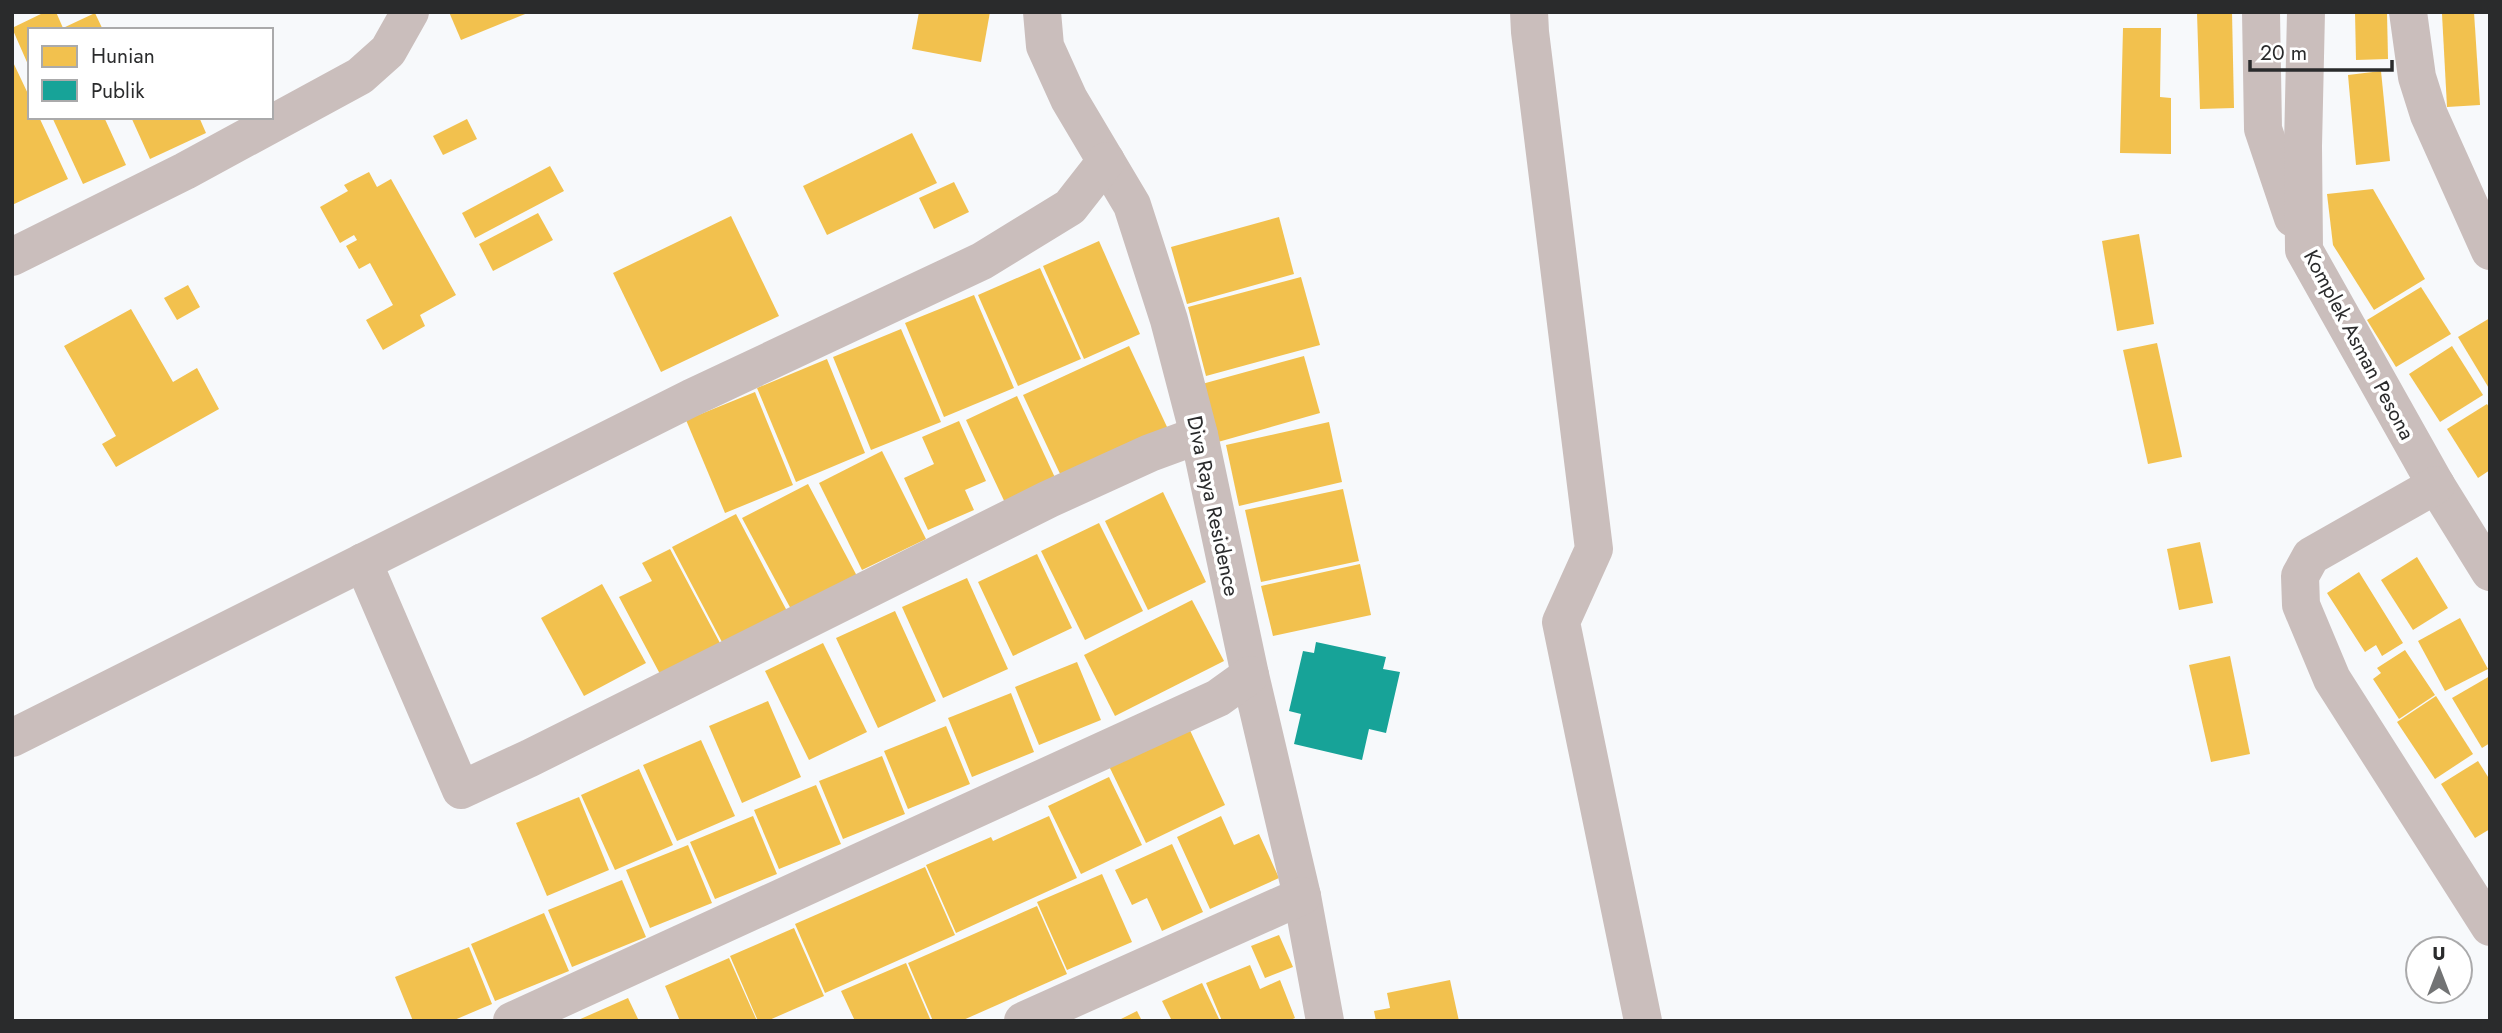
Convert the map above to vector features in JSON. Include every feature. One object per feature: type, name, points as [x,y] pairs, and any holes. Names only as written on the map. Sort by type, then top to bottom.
[{"type":"street","points":[[12,257],[185,171],[360,76],[388,51],[410,12]]},
{"type":"street","name":"Diva Raya Residence","points":[[1042,12],[1045,46],[1069,99],[1132,205],[1169,320],[1199,435],[1301,896],[1325,1021]]},
{"type":"street","points":[[1529,12],[1594,549],[1561,622],[1643,1021]]},
{"type":"street","points":[[2261,12],[2263,129],[2304,250]]},
{"type":"street","name":"Komplek Asman Pesona","points":[[2306,12],[2304,250],[2436,485],[2490,572]]},
{"type":"street","points":[[2408,12],[2417,77],[2428,115],[2490,251]]},
{"type":"street","points":[[12,738],[691,398],[982,261],[1070,207],[1106,162]]},
{"type":"street","points":[[362,562],[461,790],[1049,499],[1150,453],[1199,435]]},
{"type":"street","points":[[2436,485],[2311,556],[2300,576],[2301,605],[2332,679],[2490,927]]},
{"type":"street","points":[[512,1021],[1218,698],[1250,675]]},
{"type":"street","points":[[1023,1021],[1301,896]]},
{"type":"building: Hunian","points":[[45,12],[56,12],[63,28],[28,28],[28,64],[12,28]]},
{"type":"building: Hunian","points":[[449,12],[530,12],[461,40]]},
{"type":"building: Hunian","points":[[919,12],[990,12],[981,62],[912,49]]},
{"type":"building: Hunian","points":[[2197,12],[2232,12],[2234,108],[2200,109]]},
{"type":"building: Hunian","points":[[2355,12],[2387,12],[2388,59],[2356,60]]},
{"type":"building: Hunian","points":[[2474,12],[2480,105],[2447,107],[2442,14]]},
{"type":"building: Hunian","points":[[95,13],[102,28],[63,28]]},
{"type":"building: Hunian","points":[[2123,28],[2161,28],[2160,97],[2171,98],[2171,154],[2120,153]]},
{"type":"building: Hunian","points":[[12,60],[28,94],[28,119],[40,119],[68,179],[12,205]]},
{"type":"building: Hunian","points":[[2381,71],[2390,161],[2356,165],[2348,75]]},
{"type":"building: Hunian","points":[[53,119],[105,119],[126,165],[83,184]]},
{"type":"building: Hunian","points":[[132,119],[200,119],[206,133],[150,159]]},
{"type":"building: Hunian","points":[[467,119],[477,139],[443,155],[433,136]]},
{"type":"building: Hunian","points":[[912,133],[937,183],[827,235],[803,186]]},
{"type":"building: Hunian","points":[[550,166],[564,191],[475,238],[462,213]]},
{"type":"building: Hunian","points":[[369,172],[377,187],[391,179],[456,295],[420,315],[425,326],[383,350],[366,320],[393,305],[370,263],[359,269],[346,246],[357,240],[354,235],[340,243],[320,207],[348,191],[344,185]]},
{"type":"building: Hunian","points":[[954,182],[969,212],[934,229],[919,198]]},
{"type":"building: Hunian","points":[[2373,189],[2425,279],[2374,310],[2333,245],[2327,194]]},
{"type":"building: Hunian","points":[[538,213],[553,240],[493,271],[479,244]]},
{"type":"building: Hunian","points":[[731,216],[779,316],[661,372],[613,273]]},
{"type":"building: Hunian","points":[[1279,217],[1294,274],[1187,304],[1171,247]]},
{"type":"building: Hunian","points":[[2139,234],[2154,324],[2117,331],[2102,241]]},
{"type":"building: Hunian","points":[[1099,241],[1140,334],[1084,359],[1043,266]]},
{"type":"building: Hunian","points":[[1040,268],[1081,359],[1018,386],[978,295]]},
{"type":"building: Hunian","points":[[1301,277],[1320,345],[1206,376],[1188,307]]},
{"type":"building: Hunian","points":[[188,285],[200,307],[177,320],[164,298]]},
{"type":"building: Hunian","points":[[2421,287],[2451,334],[2396,367],[2367,320]]},
{"type":"building: Hunian","points":[[974,295],[1014,388],[944,417],[905,323]]},
{"type":"building: Hunian","points":[[131,309],[173,382],[197,368],[219,409],[116,467],[102,444],[116,436],[64,346]]},
{"type":"building: Hunian","points":[[2490,318],[2490,390],[2458,337]]},
{"type":"building: Hunian","points":[[901,329],[941,422],[871,450],[833,357]]},
{"type":"building: Hunian","points":[[2157,343],[2182,457],[2148,464],[2123,350]]},
{"type":"building: Hunian","points":[[1129,346],[1168,429],[1062,478],[1023,395]]},
{"type":"building: Hunian","points":[[2452,346],[2483,395],[2440,422],[2409,374]]},
{"type":"building: Hunian","points":[[1304,356],[1320,413],[1218,442],[1202,384]]},
{"type":"building: Hunian","points":[[827,359],[865,453],[796,482],[757,388]]},
{"type":"building: Hunian","points":[[755,392],[793,485],[725,513],[686,420]]},
{"type":"building: Hunian","points":[[1017,396],[1058,484],[1007,507],[966,420]]},
{"type":"building: Hunian","points":[[2487,404],[2490,409],[2490,470],[2478,478],[2447,429]]},
{"type":"building: Hunian","points":[[959,421],[986,481],[965,490],[974,510],[928,530],[904,478],[934,464],[922,437]]},
{"type":"building: Hunian","points":[[1329,422],[1342,482],[1239,506],[1226,445]]},
{"type":"building: Hunian","points":[[882,451],[926,539],[862,570],[819,483]]},
{"type":"building: Hunian","points":[[808,484],[857,576],[792,611],[742,518]]},
{"type":"building: Hunian","points":[[1343,489],[1359,561],[1261,582],[1245,510]]},
{"type":"building: Hunian","points":[[1163,492],[1206,582],[1148,610],[1105,521]]},
{"type":"building: Hunian","points":[[736,514],[787,611],[723,644],[672,547]]},
{"type":"building: Hunian","points":[[1099,523],[1143,611],[1085,640],[1041,551]]},
{"type":"building: Hunian","points":[[2200,542],[2213,603],[2179,610],[2167,549]]},
{"type":"building: Hunian","points":[[670,549],[720,643],[660,674],[619,597],[652,581],[642,563]]},
{"type":"building: Hunian","points":[[1037,554],[1072,628],[1013,656],[978,582]]},
{"type":"building: Hunian","points":[[2417,557],[2448,608],[2413,630],[2381,580]]},
{"type":"building: Hunian","points":[[1360,564],[1371,615],[1273,636],[1261,586]]},
{"type":"building: Hunian","points":[[2359,572],[2403,643],[2382,656],[2376,645],[2365,652],[2327,593]]},
{"type":"building: Hunian","points":[[967,578],[1008,669],[943,698],[902,607]]},
{"type":"building: Hunian","points":[[602,584],[646,663],[584,696],[541,618]]},
{"type":"building: Hunian","points":[[1192,600],[1224,661],[1115,716],[1084,655]]},
{"type":"building: Hunian","points":[[895,611],[936,701],[878,728],[836,638]]},
{"type":"building: Hunian","points":[[2460,618],[2488,669],[2445,691],[2418,641]]},
{"type":"building: Hunian","points":[[823,643],[867,732],[809,760],[765,671]]},
{"type":"building: Hunian","points":[[2405,650],[2435,695],[2399,719],[2373,679],[2381,673],[2377,668]]},
{"type":"building: Hunian","points":[[2230,656],[2250,754],[2211,762],[2189,665]]},
{"type":"building: Hunian","points":[[1077,662],[1101,720],[1039,745],[1015,687]]},
{"type":"building: Hunian","points":[[2490,676],[2490,743],[2482,748],[2452,698]]},
{"type":"building: Hunian","points":[[1011,693],[1034,752],[972,777],[948,718]]},
{"type":"building: Hunian","points":[[2436,696],[2473,754],[2435,779],[2397,722]]},
{"type":"building: Hunian","points":[[768,701],[801,777],[742,803],[709,726]]},
{"type":"building: Hunian","points":[[946,726],[970,784],[908,809],[884,751]]},
{"type":"building: Hunian","points":[[1188,726],[1225,805],[1146,843],[1108,764]]},
{"type":"building: Hunian","points":[[701,740],[735,816],[677,841],[643,765]]},
{"type":"building: Hunian","points":[[882,756],[905,814],[843,839],[819,781]]},
{"type":"building: Hunian","points":[[2478,761],[2490,780],[2490,829],[2475,838],[2441,784]]},
{"type":"building: Hunian","points":[[639,769],[673,845],[615,870],[581,795]]},
{"type":"building: Hunian","points":[[1109,777],[1142,845],[1081,874],[1048,806]]},
{"type":"building: Hunian","points":[[816,785],[841,844],[779,869],[754,810]]},
{"type":"building: Hunian","points":[[579,797],[609,870],[547,896],[516,823]]},
{"type":"building: Hunian","points":[[753,816],[777,874],[715,899],[690,842]]},
{"type":"building: Hunian","points":[[1049,816],[1077,878],[956,933],[926,865],[991,837],[993,841]]},
{"type":"building: Hunian","points":[[1221,816],[1234,845],[1259,834],[1279,878],[1210,909],[1177,837]]},
{"type":"building: Hunian","points":[[1172,844],[1203,912],[1162,931],[1147,898],[1132,905],[1115,870]]},
{"type":"building: Hunian","points":[[688,845],[712,903],[650,928],[626,870]]},
{"type":"building: Hunian","points":[[925,867],[955,935],[825,993],[795,924]]},
{"type":"building: Hunian","points":[[1102,874],[1132,942],[1067,970],[1037,902]]},
{"type":"building: Hunian","points":[[622,880],[646,937],[572,967],[548,910]]},
{"type":"building: Hunian","points":[[1037,906],[1067,974],[961,1021],[933,1021],[908,963]]},
{"type":"building: Hunian","points":[[544,913],[569,971],[495,1001],[471,944]]},
{"type":"building: Hunian","points":[[794,928],[824,996],[767,1021],[758,1021],[730,956]]},
{"type":"building: Hunian","points":[[1279,935],[1293,967],[1265,978],[1251,946]]},
{"type":"building: Hunian","points":[[469,947],[492,1004],[452,1021],[413,1021],[395,977]]},
{"type":"building: Hunian","points":[[729,958],[757,1021],[680,1021],[665,986]]},
{"type":"building: Hunian","points":[[906,963],[931,1021],[855,1021],[841,991]]},
{"type":"building: Hunian","points":[[1250,965],[1260,989],[1280,980],[1295,1018],[1288,1021],[1222,1021],[1206,983]]},
{"type":"building: Hunian","points":[[1450,980],[1459,1021],[1376,1021],[1374,1011],[1390,1008],[1387,993]]},
{"type":"building: Hunian","points":[[1202,983],[1220,1021],[1172,1021],[1162,1001]]},
{"type":"building: Hunian","points":[[628,998],[639,1021],[576,1021]]},
{"type":"building: Hunian","points":[[1137,1011],[1142,1021],[1117,1021]]},
{"type":"building: Publik","points":[[1316,642],[1386,657],[1383,669],[1400,672],[1386,733],[1369,729],[1362,760],[1294,744],[1301,714],[1289,711],[1303,651],[1314,653]]}]
